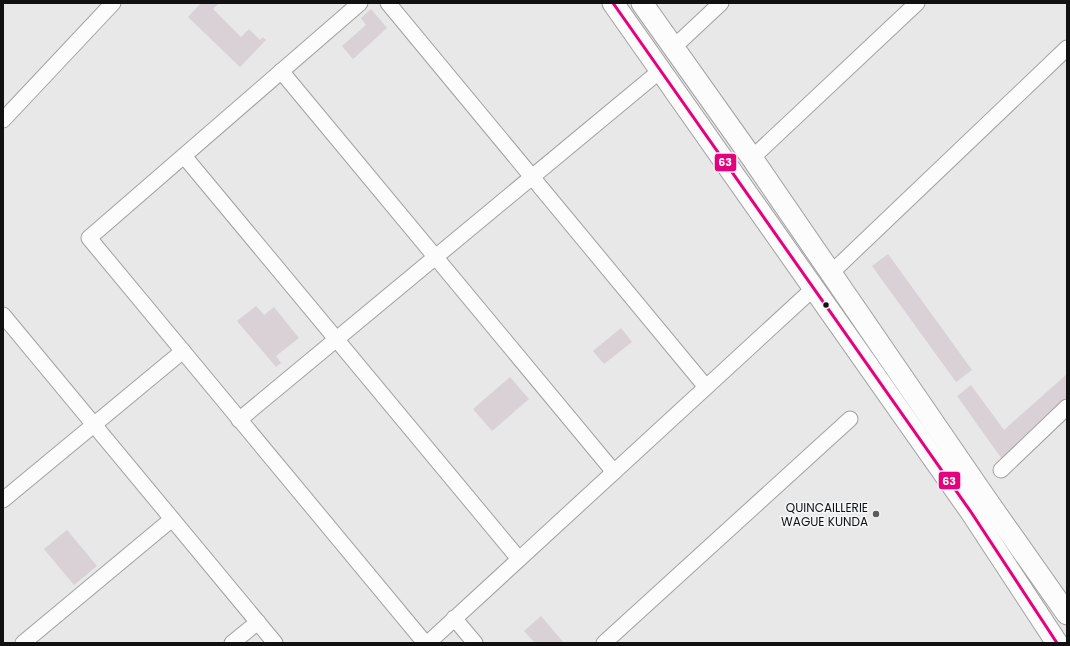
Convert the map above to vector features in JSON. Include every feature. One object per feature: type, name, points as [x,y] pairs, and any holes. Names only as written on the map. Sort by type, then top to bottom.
[{"type":"main road","points":[[614,3],[971,512],[1057,643]]},
{"type":"main road","points":[[642,3],[752,158],[1067,614]]},
{"type":"street","points":[[3,120],[113,3]]},
{"type":"street","points":[[360,3],[89,238],[425,643]]},
{"type":"street","points":[[388,3],[706,386]]},
{"type":"street","points":[[674,47],[721,3]]},
{"type":"street","points":[[752,158],[917,3]]},
{"type":"street","points":[[830,273],[1067,48]]},
{"type":"street","points":[[239,420],[661,70]]},
{"type":"street","points":[[281,71],[614,472]]},
{"type":"street","points":[[184,156],[519,559]]},
{"type":"street","points":[[428,643],[814,288]]},
{"type":"street","points":[[3,315],[275,643]]},
{"type":"street","points":[[3,500],[183,351]]},
{"type":"street","points":[[1001,470],[1067,407]]},
{"type":"street","points":[[604,643],[850,419]]},
{"type":"street","points":[[23,643],[172,519]]},
{"type":"street","points":[[454,618],[475,643]]},
{"type":"street","points":[[232,643],[258,622]]},
{"type":"building","points":[[201,3],[219,3],[213,9],[241,37],[249,29],[260,40],[263,37],[266,40],[240,67],[188,17]]},
{"type":"building","points":[[371,9],[387,28],[353,59],[342,46],[366,25],[361,18]]},
{"type":"building","points":[[888,254],[972,370],[956,382],[872,266]]},
{"type":"building","points":[[256,306],[264,315],[274,307],[299,338],[276,356],[281,363],[276,367],[237,321]]},
{"type":"building","points":[[621,328],[632,342],[604,364],[593,351]]},
{"type":"building","points":[[1067,374],[1067,398],[1002,459],[957,396],[971,385],[1004,430]]},
{"type":"building","points":[[510,377],[529,399],[492,431],[473,409]]},
{"type":"building","points":[[67,530],[97,566],[74,585],[44,549]]},
{"type":"building","points":[[541,616],[564,643],[535,643],[524,631]]},
{"type":"transit line","name":"63","points":[[613,3],[971,512],[1057,643]]},
{"type":"place","name":"QUINCAILLERIE WAGUE KUNDA","points":[[876,514]]}]
